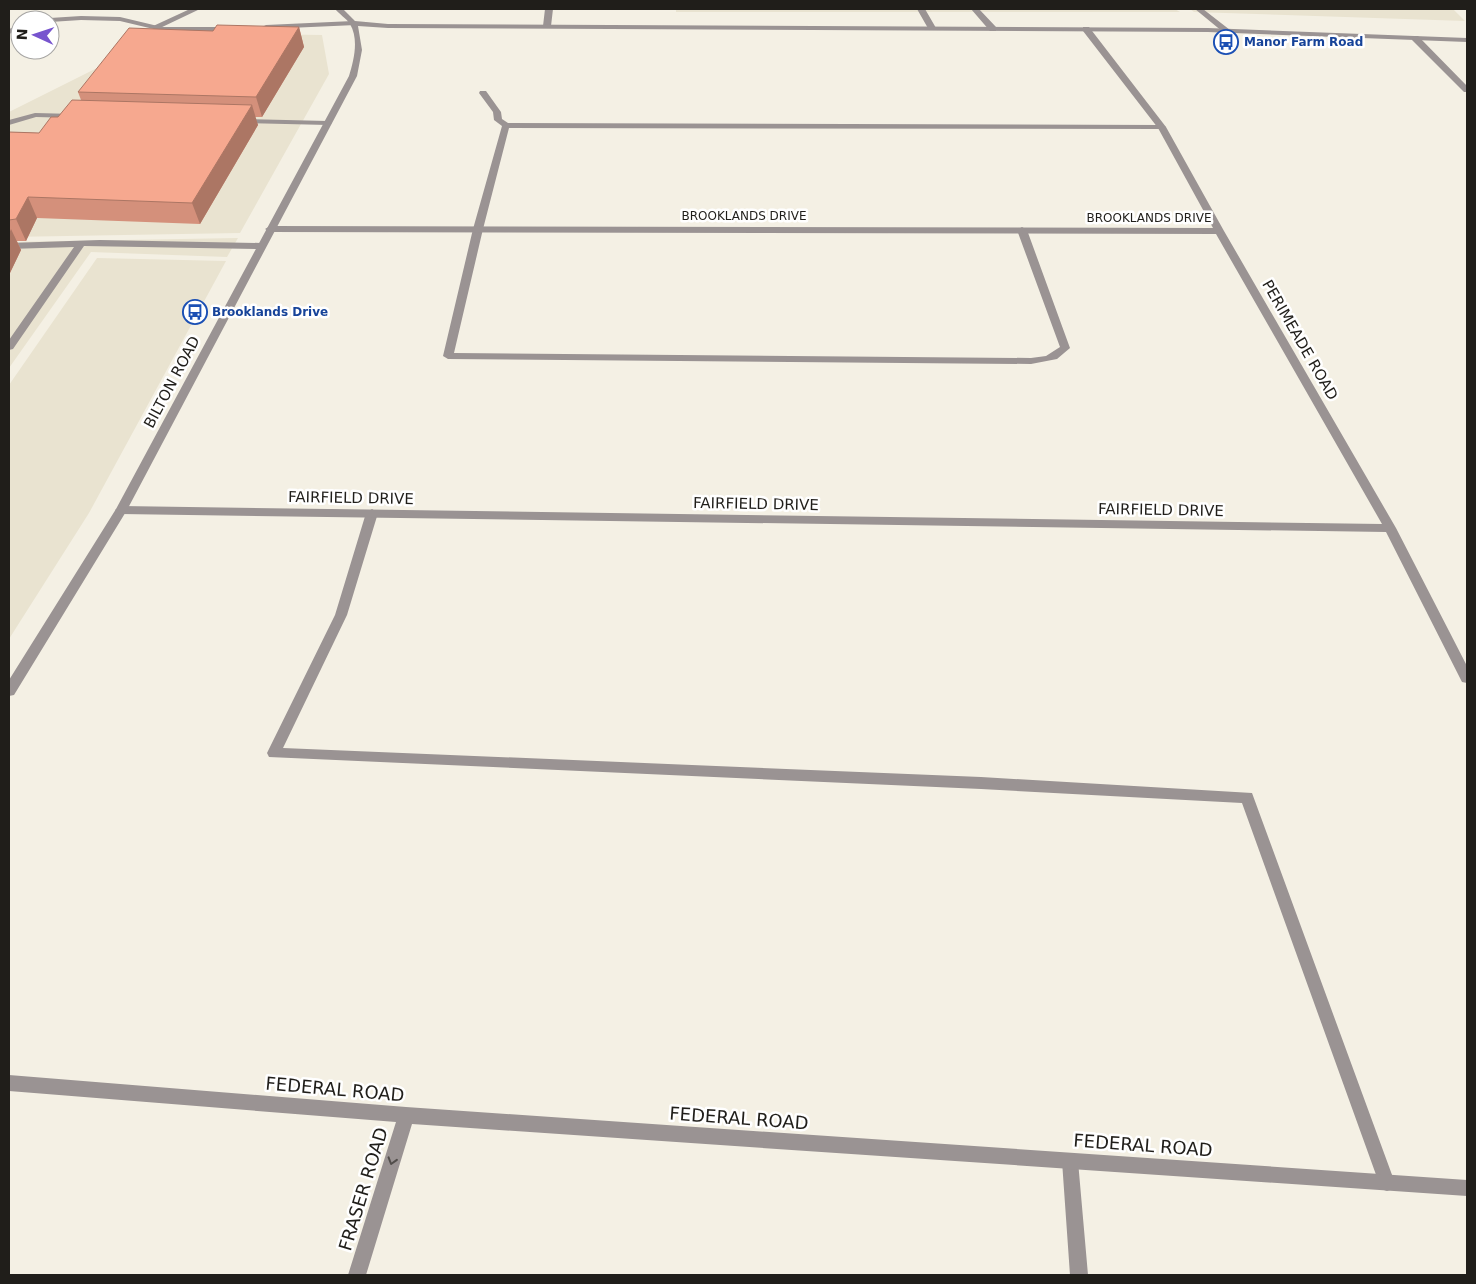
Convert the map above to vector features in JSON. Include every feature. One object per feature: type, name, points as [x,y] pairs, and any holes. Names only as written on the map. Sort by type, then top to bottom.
[{"type":"street","points":[[155,27],[196,9]]},
{"type":"street","points":[[339,9],[353,23]]},
{"type":"street","points":[[547,26],[549,9]]},
{"type":"street","points":[[922,9],[932,28]]},
{"type":"street","points":[[975,9],[993,28]]},
{"type":"street","points":[[1199,9],[1226,30]]},
{"type":"street","points":[[60,19],[81,18],[120,20],[155,27],[243,28]]},
{"type":"street","points":[[253,28],[353,23],[388,26],[1226,30],[1467,40]]},
{"type":"street","name":"BILTON ROAD","points":[[9,691],[121,510],[353,76],[359,57],[359,41],[353,23]]},
{"type":"street","name":"PERIMEADE ROAD","points":[[1086,29],[1162,127],[1219,231],[1390,528],[1467,678]]},
{"type":"street","points":[[1415,38],[1467,90]]},
{"type":"street","points":[[483,93],[497,112],[498,120],[506,125],[1162,127]]},
{"type":"street","points":[[9,123],[35,115],[84,116]]},
{"type":"street","points":[[230,120],[328,123]]},
{"type":"street","points":[[506,125],[478,229],[448,356],[1031,361],[1051,359],[1059,355],[1065,348],[1022,230]]},
{"type":"street","name":"BROOKLANDS DRIVE","points":[[270,229],[1219,231]]},
{"type":"street","points":[[9,246],[81,244],[261,246]]},
{"type":"street","points":[[9,347],[81,244]]},
{"type":"street","name":"FAIRFIELD DRIVE","points":[[121,510],[1390,528]]},
{"type":"street","points":[[372,513],[341,615],[274,753],[981,783],[1247,797],[1387,1182]]},
{"type":"street","name":"FEDERAL ROAD","points":[[9,1083],[406,1115],[1467,1188]]},
{"type":"street","name":"FRASER ROAD","points":[[357,1275],[406,1115]]},
{"type":"street","points":[[1070,1161],[1079,1275]]},
{"type":"shaded area","points":[[676,9],[1175,9],[1180,12],[676,12]]},
{"type":"shaded area","points":[[1190,9],[1453,9],[1465,21],[1194,12]]},
{"type":"shaded area","points":[[167,33],[322,35],[329,74],[240,233],[9,237],[9,112]]},
{"type":"shaded area","points":[[238,238],[227,257],[91,252],[9,368],[9,242]]},
{"type":"shaded area","points":[[97,258],[226,261],[89,513],[9,639],[9,385]]},
{"type":"building","points":[[217,25],[299,27],[256,97],[78,92],[129,28],[213,31]]},
{"type":"building","points":[[72,100],[252,105],[192,203],[28,197],[16,219],[9,220],[9,132],[39,133],[51,117],[58,117]]},
{"type":"place","name":"Manor Farm Road","points":[[1226,42]]},
{"type":"place","name":"Brooklands Drive","points":[[195,312]]}]
